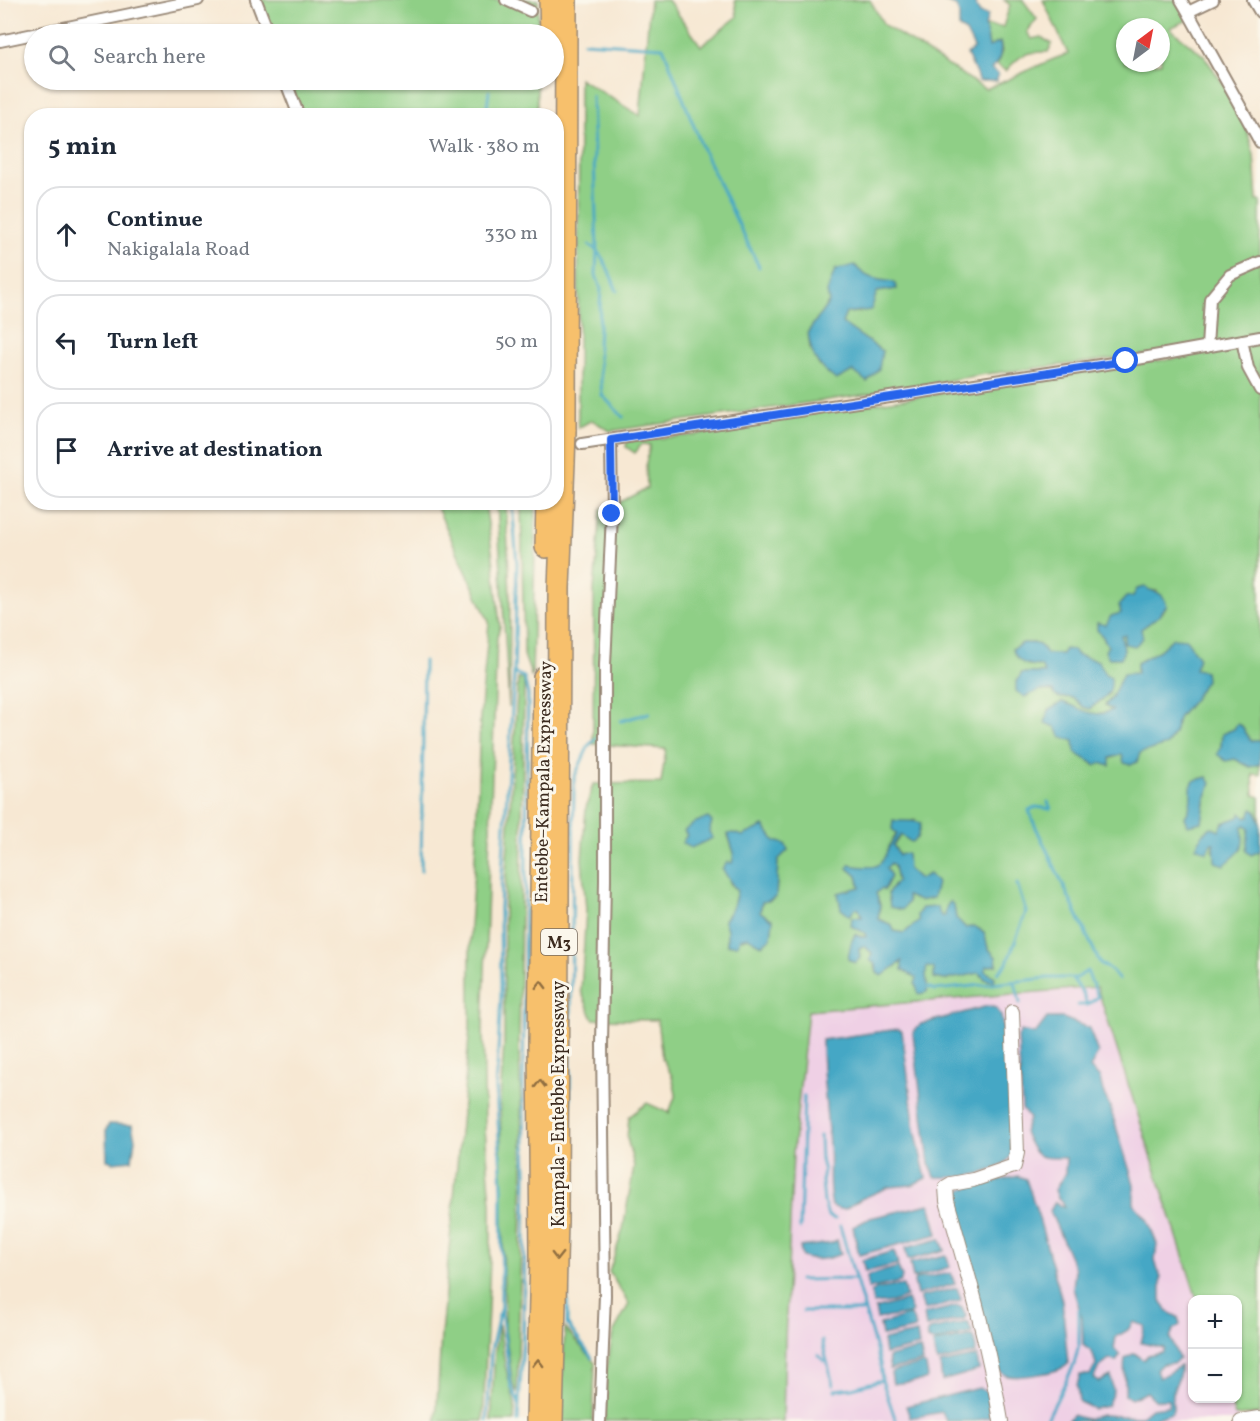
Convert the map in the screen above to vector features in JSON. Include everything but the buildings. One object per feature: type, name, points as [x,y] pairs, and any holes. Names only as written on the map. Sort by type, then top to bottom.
[{"type":"highway","points":[[550,0],[550,24]]},
{"type":"highway","name":"Kampala - Entebbe Expressway","points":[[564,462],[566,0]]},
{"type":"highway","points":[[551,90],[552,108]]},
{"type":"highway","name":"Entebbe–Kampala Expressway","points":[[537,1421],[541,1245],[540,1044],[547,510]]},
{"type":"highway","name":"Kampala - Entebbe Expressway","points":[[552,1421],[557,1209],[558,610],[562,510]]},
{"type":"street","points":[[82,24],[198,0]]},
{"type":"street","points":[[256,0],[265,24]]},
{"type":"street","points":[[506,0],[530,12]]},
{"type":"street","points":[[1181,0],[1260,142]]},
{"type":"street","points":[[1188,12],[1213,0]]},
{"type":"street","points":[[1253,0],[1260,12]]},
{"type":"street","points":[[0,41],[24,36]]},
{"type":"street","points":[[289,90],[296,108]]},
{"type":"street","points":[[1207,347],[1210,299],[1230,275],[1260,262]]},
{"type":"street","points":[[582,444],[1126,361],[1260,337]]},
{"type":"street","points":[[1242,340],[1248,368],[1260,390]]},
{"type":"street","points":[[600,1421],[605,1295],[602,1045],[606,880],[605,665],[612,514],[611,440]]},
{"type":"street","points":[[1001,1421],[994,1375],[978,1310],[946,1201],[946,1187],[1014,1166],[1017,1153],[1012,1012]]},
{"type":"street","points":[[1241,1421],[1260,1418]]},
{"type":"shaded area","points":[[1097,987],[1196,1295],[1188,1295],[1188,1403],[1230,1403],[1235,1416],[1241,1421],[783,1421],[793,1153],[807,1011]]},
{"type":"green space","points":[[257,0],[538,0],[538,24],[267,24]]},
{"type":"green space","points":[[650,0],[668,0],[701,46],[737,17],[735,0],[870,0],[884,25],[985,89],[1068,54],[1043,0],[1177,0],[1188,20],[1170,28],[1204,56],[1241,109],[1254,155],[1257,201],[1260,201],[1260,340],[1217,346],[1260,344],[1260,741],[1251,741],[1242,726],[1222,734],[1221,746],[1235,759],[1250,767],[1260,764],[1260,775],[1253,774],[1254,795],[1260,797],[1260,823],[1256,811],[1252,810],[1249,817],[1225,823],[1211,843],[1214,843],[1213,851],[1242,826],[1247,825],[1251,855],[1260,851],[1260,1414],[1235,1416],[1230,1403],[1242,1403],[1242,1295],[1196,1295],[1097,987],[808,1011],[793,1153],[783,1421],[605,1421],[606,1372],[613,1333],[629,1304],[609,1272],[623,1229],[634,1166],[627,1138],[629,1117],[647,1103],[669,1113],[676,1094],[672,1076],[662,1058],[657,1020],[593,1019],[581,991],[586,910],[582,859],[586,808],[593,784],[661,783],[666,749],[593,744],[594,589],[601,510],[647,488],[646,463],[650,445],[642,444],[635,453],[626,447],[627,441],[694,435],[773,419],[1186,357],[1205,348],[986,374],[863,395],[610,431],[592,420],[578,428],[579,78],[640,116]],"holes":[[[855,265],[862,274],[896,289],[877,292],[860,312],[846,313],[842,323],[882,351],[820,367],[810,348],[808,332]],[[1148,590],[1157,591],[1167,606],[1159,616],[1141,629],[1121,635],[1124,650],[1121,658],[1109,658],[1108,647],[1103,637],[1106,625],[1121,613],[1133,596]],[[1173,638],[1199,658],[1194,669],[1194,699],[1178,718],[1174,733],[1140,753],[1122,754],[1094,765],[1088,758],[1081,757],[1074,741],[1060,736],[1049,710],[1062,702],[1098,714],[1112,710],[1105,705],[1114,694],[1119,682],[1137,673],[1137,663],[1160,650]],[[1023,643],[1037,643],[1046,654],[1062,654],[1073,650],[1077,655],[1098,661],[1105,674],[1109,694],[1090,709],[1083,707],[1074,698],[1061,698],[1053,691],[1040,690],[1022,673],[1045,673],[1041,666],[1028,665],[1012,649]],[[1207,777],[1207,794],[1202,822],[1185,817],[1191,807],[1192,781]],[[915,820],[893,845],[908,869],[920,880],[929,874],[907,896],[888,893],[897,881],[894,866],[891,863],[886,868],[891,876],[885,889],[882,887],[876,893],[880,905],[878,919],[892,925],[894,931],[904,933],[919,921],[946,916],[954,906],[956,918],[966,928],[974,926],[984,932],[988,948],[996,957],[997,965],[987,966],[985,979],[979,973],[945,980],[935,967],[926,967],[925,977],[928,987],[902,960],[896,966],[877,973],[872,953],[864,946],[848,958],[855,935],[866,937],[859,909],[855,908],[843,892],[860,887],[857,876],[848,868],[849,866],[867,868],[882,863],[895,836],[906,823]],[[758,830],[788,850],[778,859],[776,897],[762,901],[760,912],[748,937],[727,944],[724,920],[733,907],[737,891],[730,884],[734,853],[728,835],[733,833],[743,836]]]},
{"type":"green space","points":[[1004,0],[1023,0],[1037,19],[1027,32],[1032,39],[1041,37],[1052,44],[1048,52],[1024,55],[1006,71],[997,65],[1002,51],[1000,42],[989,47],[985,26],[1003,27],[1010,5]]},
{"type":"green space","points":[[293,90],[537,90],[537,108],[300,108]]},
{"type":"green space","points":[[438,510],[486,510],[500,627],[497,637],[483,1028],[485,1129],[491,1204],[491,1237],[483,1421],[436,1421],[441,1335],[470,1027],[470,926],[476,842],[480,718],[489,622]]},
{"type":"green space","points":[[497,510],[506,510],[510,598],[509,707]]},
{"type":"green space","points":[[521,510],[536,510],[532,678],[524,655]]},
{"type":"green space","points":[[518,678],[523,679],[524,683],[519,1047],[523,1168],[517,1393],[513,1385],[505,1330],[500,1098],[504,1046],[504,906]]},
{"type":"green space","points":[[499,1325],[505,1365],[515,1404],[514,1421],[491,1421],[495,1351]]},
{"type":"green space","points":[[565,1328],[595,1363],[593,1421],[560,1421]]},
{"type":"water","points":[[939,0],[978,0],[975,4],[980,13],[988,15],[985,26],[989,47],[1000,42],[1000,57],[991,69],[998,74],[997,81],[979,81],[967,54],[974,48],[966,32],[959,28],[959,14],[956,6]]},
{"type":"water","points":[[855,265],[868,276],[894,282],[897,289],[877,292],[871,310],[846,313],[842,323],[882,351],[879,369],[867,382],[853,371],[836,380],[829,375],[813,355],[808,332],[829,302],[827,292],[835,270]]},
{"type":"water","points":[[1145,587],[1160,594],[1167,606],[1159,616],[1141,629],[1143,638],[1135,646],[1124,644],[1125,635],[1121,635],[1124,650],[1121,658],[1109,658],[1105,651],[1108,646],[1097,630],[1097,623],[1106,625],[1111,616],[1121,613],[1119,605],[1126,597],[1133,596],[1137,589]]},
{"type":"water","points":[[1173,638],[1186,639],[1199,658],[1195,669],[1205,671],[1206,680],[1178,718],[1174,733],[1167,745],[1140,753],[1137,762],[1131,765],[1124,763],[1122,754],[1110,758],[1110,766],[1100,763],[1095,765],[1075,752],[1074,741],[1060,736],[1056,727],[1045,723],[1049,710],[1062,702],[1098,714],[1112,710],[1105,705],[1111,699],[1123,674],[1137,673],[1137,663],[1160,650]]},
{"type":"water","points":[[1023,643],[1039,645],[1046,654],[1062,654],[1065,649],[1073,650],[1077,655],[1098,661],[1105,674],[1111,677],[1109,693],[1090,709],[1083,707],[1075,699],[1055,696],[1053,691],[1040,690],[1025,697],[1016,691],[1016,682],[1022,673],[1045,673],[1041,666],[1027,664],[1017,658],[1012,649]]},
{"type":"water","points":[[1237,724],[1242,726],[1251,741],[1260,741],[1260,764],[1250,767],[1235,759],[1226,761],[1217,754],[1221,746],[1222,734],[1234,729]]},
{"type":"water","points":[[1207,777],[1211,783],[1206,796],[1202,822],[1188,825],[1185,817],[1190,803],[1192,781]]},
{"type":"water","points":[[1252,809],[1256,811],[1260,823],[1260,851],[1251,855],[1246,851],[1249,828],[1246,825],[1242,827],[1243,845],[1241,849],[1224,865],[1215,862],[1214,843],[1211,843],[1207,852],[1196,847],[1203,834],[1211,827],[1219,831],[1223,823],[1239,817],[1241,813],[1246,818],[1249,817]]},
{"type":"water","points":[[708,818],[712,822],[709,832],[713,838],[691,848],[682,843],[687,835],[684,831],[696,822]]},
{"type":"water","points":[[893,820],[921,823],[917,838],[911,842],[901,835],[893,845],[899,855],[907,853],[908,869],[919,879],[929,874],[937,883],[933,898],[919,901],[907,896],[908,902],[902,910],[890,907],[888,893],[897,881],[894,866],[891,863],[886,868],[891,876],[884,890],[882,888],[876,893],[880,905],[878,919],[892,925],[894,931],[904,933],[919,921],[917,915],[922,908],[937,907],[941,916],[945,916],[950,901],[954,906],[956,918],[966,928],[974,926],[984,932],[988,948],[996,957],[997,965],[987,966],[985,971],[995,977],[994,982],[985,979],[979,973],[945,980],[934,978],[934,968],[927,967],[927,992],[919,994],[915,984],[917,978],[902,970],[902,961],[882,976],[877,973],[876,965],[870,960],[872,953],[864,946],[859,949],[860,958],[855,963],[848,959],[855,934],[866,937],[865,933],[851,926],[852,917],[862,917],[859,909],[855,908],[850,916],[841,909],[838,893],[860,887],[857,876],[848,868],[849,865],[872,867],[882,862],[897,834],[892,829]]},
{"type":"water","points":[[764,826],[775,841],[785,844],[788,850],[778,860],[776,897],[762,902],[760,912],[773,920],[771,938],[762,945],[748,937],[740,939],[737,945],[727,945],[724,920],[733,907],[737,891],[722,869],[727,862],[732,863],[734,853],[728,834],[743,836]]},
{"type":"water","points":[[988,1006],[996,1008],[1001,1015],[1010,1083],[1011,1156],[1005,1163],[987,1172],[965,1176],[935,1177],[929,1163],[913,1034],[921,1024]]},
{"type":"water","points":[[1047,1018],[1063,1018],[1089,1028],[1098,1053],[1090,1068],[1100,1078],[1109,1104],[1134,1184],[1134,1204],[1147,1219],[1157,1244],[1155,1261],[1161,1278],[1161,1301],[1168,1312],[1178,1317],[1180,1325],[1173,1330],[1170,1338],[1179,1359],[1174,1363],[1162,1364],[1156,1370],[1159,1378],[1180,1366],[1179,1377],[1172,1394],[1173,1410],[1172,1413],[1148,1421],[1067,1421],[1072,1415],[1086,1419],[1102,1415],[1140,1417],[1151,1408],[1169,1406],[1168,1400],[1155,1400],[1147,1392],[1131,1399],[1125,1395],[1125,1358],[1135,1353],[1143,1360],[1148,1355],[1162,1352],[1164,1348],[1141,1343],[1145,1326],[1133,1322],[1128,1330],[1116,1337],[1114,1348],[1120,1355],[1116,1362],[1109,1359],[1099,1367],[1094,1378],[1099,1382],[1111,1376],[1113,1392],[1107,1406],[1094,1409],[1079,1402],[1077,1385],[1080,1375],[1090,1375],[1096,1364],[1092,1352],[1083,1345],[1082,1318],[1073,1288],[1075,1269],[1050,1211],[1055,1202],[1064,1207],[1055,1190],[1065,1173],[1066,1158],[1044,1157],[1035,1153],[1024,1132],[1029,1119],[1022,1109],[1018,1037],[1021,1031],[1035,1034]]},
{"type":"water","points":[[898,1029],[902,1031],[915,1129],[926,1178],[912,1185],[889,1187],[845,1209],[839,1209],[832,1206],[830,1191],[822,1040]]},
{"type":"water","points":[[109,1124],[132,1125],[135,1139],[132,1160],[113,1162],[107,1160],[106,1130]]},
{"type":"water","points":[[1018,1176],[1026,1179],[1062,1300],[1068,1364],[1048,1372],[1010,1376],[997,1369],[992,1360],[952,1204],[956,1193],[965,1188]]},
{"type":"water","points":[[930,1204],[938,1234],[859,1255],[853,1227],[870,1218]]},
{"type":"water","points":[[940,1239],[945,1250],[908,1260],[905,1248]]},
{"type":"water","points":[[837,1240],[841,1254],[821,1259],[802,1257],[800,1247],[832,1243]]},
{"type":"water","points":[[894,1251],[898,1264],[865,1272],[862,1260]]},
{"type":"water","points":[[946,1255],[950,1267],[913,1278],[910,1263]]},
{"type":"water","points":[[898,1267],[902,1277],[900,1282],[868,1289],[867,1276]]},
{"type":"water","points":[[951,1273],[955,1284],[917,1295],[915,1279]]},
{"type":"water","points":[[903,1285],[906,1297],[892,1302],[873,1304],[871,1293],[877,1289]]},
{"type":"water","points":[[957,1288],[960,1301],[924,1310],[920,1297]]},
{"type":"water","points":[[907,1300],[912,1312],[910,1314],[877,1319],[875,1309]]},
{"type":"water","points":[[957,1306],[962,1307],[966,1316],[964,1319],[926,1327],[924,1314]]},
{"type":"water","points":[[911,1315],[915,1329],[882,1336],[880,1324]]},
{"type":"water","points":[[968,1322],[972,1333],[933,1342],[928,1339],[929,1330]]},
{"type":"water","points":[[917,1333],[919,1346],[885,1354],[883,1340]]},
{"type":"water","points":[[974,1337],[975,1353],[937,1362],[934,1343]]},
{"type":"water","points":[[920,1349],[923,1362],[890,1369],[888,1357]]},
{"type":"water","points":[[977,1356],[979,1370],[942,1381],[940,1364]]},
{"type":"water","points":[[923,1364],[926,1366],[928,1377],[925,1380],[893,1384],[891,1373],[894,1371]]},
{"type":"water","points":[[979,1388],[987,1392],[990,1417],[975,1421],[946,1421],[942,1412],[910,1418],[906,1406]]},
{"type":"waterway","points":[[584,42],[663,47],[704,152],[759,267]]},
{"type":"waterway","points":[[487,108],[489,91]]},
{"type":"waterway","points":[[592,96],[596,275],[601,289],[598,346],[602,395],[623,417]]},
{"type":"waterway","points":[[589,245],[603,259],[617,291]]},
{"type":"waterway","points":[[513,510],[517,563],[514,675],[500,908],[501,996],[496,1088],[502,1189],[501,1309],[511,1386],[519,1404]]},
{"type":"waterway","points":[[421,871],[424,661]]},
{"type":"waterway","points":[[514,673],[524,677],[528,695],[523,1085],[526,1173],[523,1339],[518,1421]]},
{"type":"waterway","points":[[621,721],[649,713]]},
{"type":"waterway","points":[[592,1358],[567,1324],[574,778],[589,745],[598,737]]},
{"type":"waterway","points":[[1048,802],[1051,809],[1036,807],[1029,810],[1032,819],[1100,963],[1112,971],[1119,980]]},
{"type":"waterway","points":[[998,973],[1007,963],[1026,912],[1017,884]]},
{"type":"waterway","points":[[928,987],[935,990],[1048,978],[1077,978],[1087,971],[1098,997],[1087,1005]]},
{"type":"waterway","points":[[1072,978],[1083,993],[1087,1005],[1078,1005]]},
{"type":"waterway","points":[[1015,982],[1020,1003]]},
{"type":"waterway","points":[[800,1228],[804,1096]]},
{"type":"waterway","points":[[820,1136],[824,1171],[822,1181],[824,1202],[828,1216],[835,1219]]},
{"type":"waterway","points":[[840,1226],[880,1363],[882,1380],[896,1421]]},
{"type":"waterway","points":[[799,1280],[854,1279]]},
{"type":"waterway","points":[[1046,1421],[1074,1365],[1079,1344],[1079,1309]]},
{"type":"waterway","points":[[487,1421],[491,1351],[500,1310]]},
{"type":"waterway","points":[[803,1311],[864,1311]]},
{"type":"waterway","points":[[822,1341],[833,1385]]},
{"type":"waterway","points":[[818,1355],[824,1361]]},
{"type":"waterway","points":[[835,1390],[882,1380]]},
{"type":"route","points":[[612,514],[611,440],[1126,361]]}]
